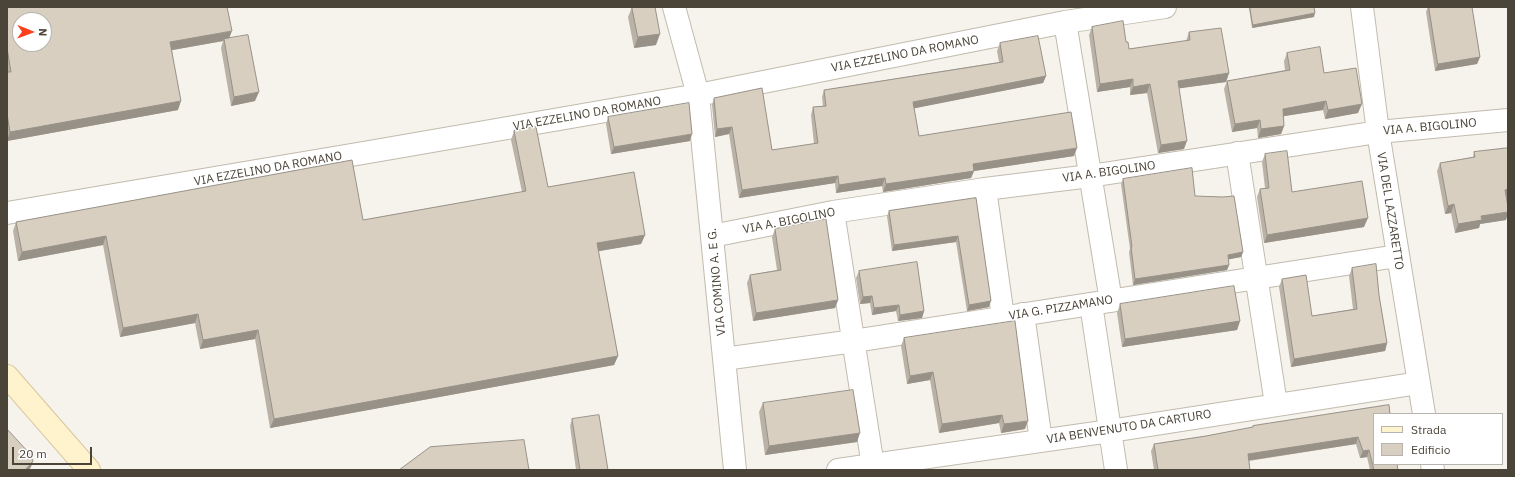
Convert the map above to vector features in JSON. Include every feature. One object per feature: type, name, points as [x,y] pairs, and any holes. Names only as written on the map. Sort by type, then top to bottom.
[{"type":"street","name":"VIA COMINO A. E G.","points":[[674,7],[698,95],[735,470]]},
{"type":"street","name":"VIA EZZELINO DA ROMANO","points":[[7,213],[698,95],[1065,22],[1165,7]]},
{"type":"street","name":"VIA DEL LAZZARETTO","points":[[1362,7],[1378,132],[1397,256],[1424,413]]},
{"type":"street","points":[[1065,22],[1090,176],[1110,431],[1116,470]]},
{"type":"street","name":"VIA A. BIGOLINO","points":[[712,236],[832,212],[985,189],[1090,176],[1378,132],[1508,120]]},
{"type":"street","points":[[1237,154],[1276,404]]},
{"type":"street","points":[[985,189],[1041,441]]},
{"type":"street","points":[[832,212],[873,466]]},
{"type":"street","name":"VIA G. PIZZAMANO","points":[[724,359],[854,341],[1397,256]]},
{"type":"street","points":[[7,376],[89,470]]},
{"type":"street","name":"VIA BENVENUTO DA CARTURO","points":[[838,470],[873,466],[924,464],[1041,441],[1419,383]]},
{"type":"building","points":[[7,7],[227,7],[232,31],[170,42],[181,101],[10,132],[7,114],[7,72],[11,72],[7,48]]},
{"type":"building","points":[[632,7],[655,7],[660,34],[638,37]]},
{"type":"building","points":[[1250,7],[1314,7],[1315,13],[1253,25]]},
{"type":"building","points":[[1429,7],[1472,7],[1480,57],[1438,64]]},
{"type":"building","points":[[1123,21],[1126,42],[1128,42],[1129,49],[1190,40],[1189,32],[1221,28],[1229,73],[1178,81],[1187,141],[1161,145],[1150,84],[1133,87],[1133,79],[1100,84],[1092,27]]},
{"type":"building","points":[[248,35],[259,92],[234,97],[224,39]]},
{"type":"building","points":[[1038,36],[1046,76],[913,102],[919,136],[1071,112],[1077,148],[973,164],[974,171],[886,184],[885,178],[839,185],[838,176],[742,190],[732,127],[717,129],[714,98],[762,88],[772,150],[818,143],[813,107],[826,106],[824,90],[1003,62],[1000,43]]},
{"type":"building","points":[[1320,47],[1324,73],[1356,68],[1362,104],[1328,110],[1326,101],[1283,109],[1284,126],[1261,129],[1260,120],[1235,124],[1227,81],[1290,70],[1287,53]]},
{"type":"building","points":[[689,103],[692,134],[614,147],[608,117]]},
{"type":"building","points":[[536,127],[548,187],[634,172],[645,235],[597,243],[618,356],[274,419],[258,330],[203,340],[198,314],[123,328],[106,236],[22,252],[16,222],[352,160],[363,220],[526,191],[514,131]]},
{"type":"building","points":[[1508,148],[1508,189],[1505,190],[1508,212],[1481,216],[1482,220],[1458,224],[1454,204],[1448,206],[1440,163],[1475,157],[1474,152]]},
{"type":"building","points":[[1287,151],[1292,192],[1362,181],[1368,218],[1267,235],[1260,189],[1269,188],[1265,154]]},
{"type":"building","points":[[1192,168],[1195,196],[1234,196],[1243,252],[1228,255],[1229,265],[1135,279],[1123,179]]},
{"type":"building","points":[[976,198],[991,301],[969,305],[958,236],[894,245],[889,211]]},
{"type":"building","points":[[826,219],[838,300],[756,313],[750,275],[781,270],[775,229]]},
{"type":"building","points":[[917,262],[924,311],[900,315],[899,305],[874,308],[872,296],[863,297],[859,271]]},
{"type":"building","points":[[1376,264],[1379,295],[1387,343],[1294,359],[1282,279],[1306,275],[1312,316],[1357,309],[1352,268]]},
{"type":"building","points":[[1234,286],[1240,321],[1125,339],[1120,304]]},
{"type":"building","points":[[1015,321],[1028,421],[1004,424],[1002,415],[942,424],[933,372],[910,376],[904,338]]},
{"type":"building","points":[[853,390],[860,433],[769,446],[763,403]]},
{"type":"building","points":[[1389,405],[1390,413],[1373,413],[1373,465],[1397,465],[1398,470],[1374,470],[1369,450],[1363,451],[1358,437],[1248,454],[1250,470],[1158,470],[1154,444],[1206,436],[1253,426]]},
{"type":"building","points":[[599,415],[608,470],[580,470],[572,419]]},
{"type":"building","points":[[7,429],[30,454],[33,461],[25,470],[7,470]]},
{"type":"building","points":[[524,440],[529,470],[399,470],[430,447]]}]
